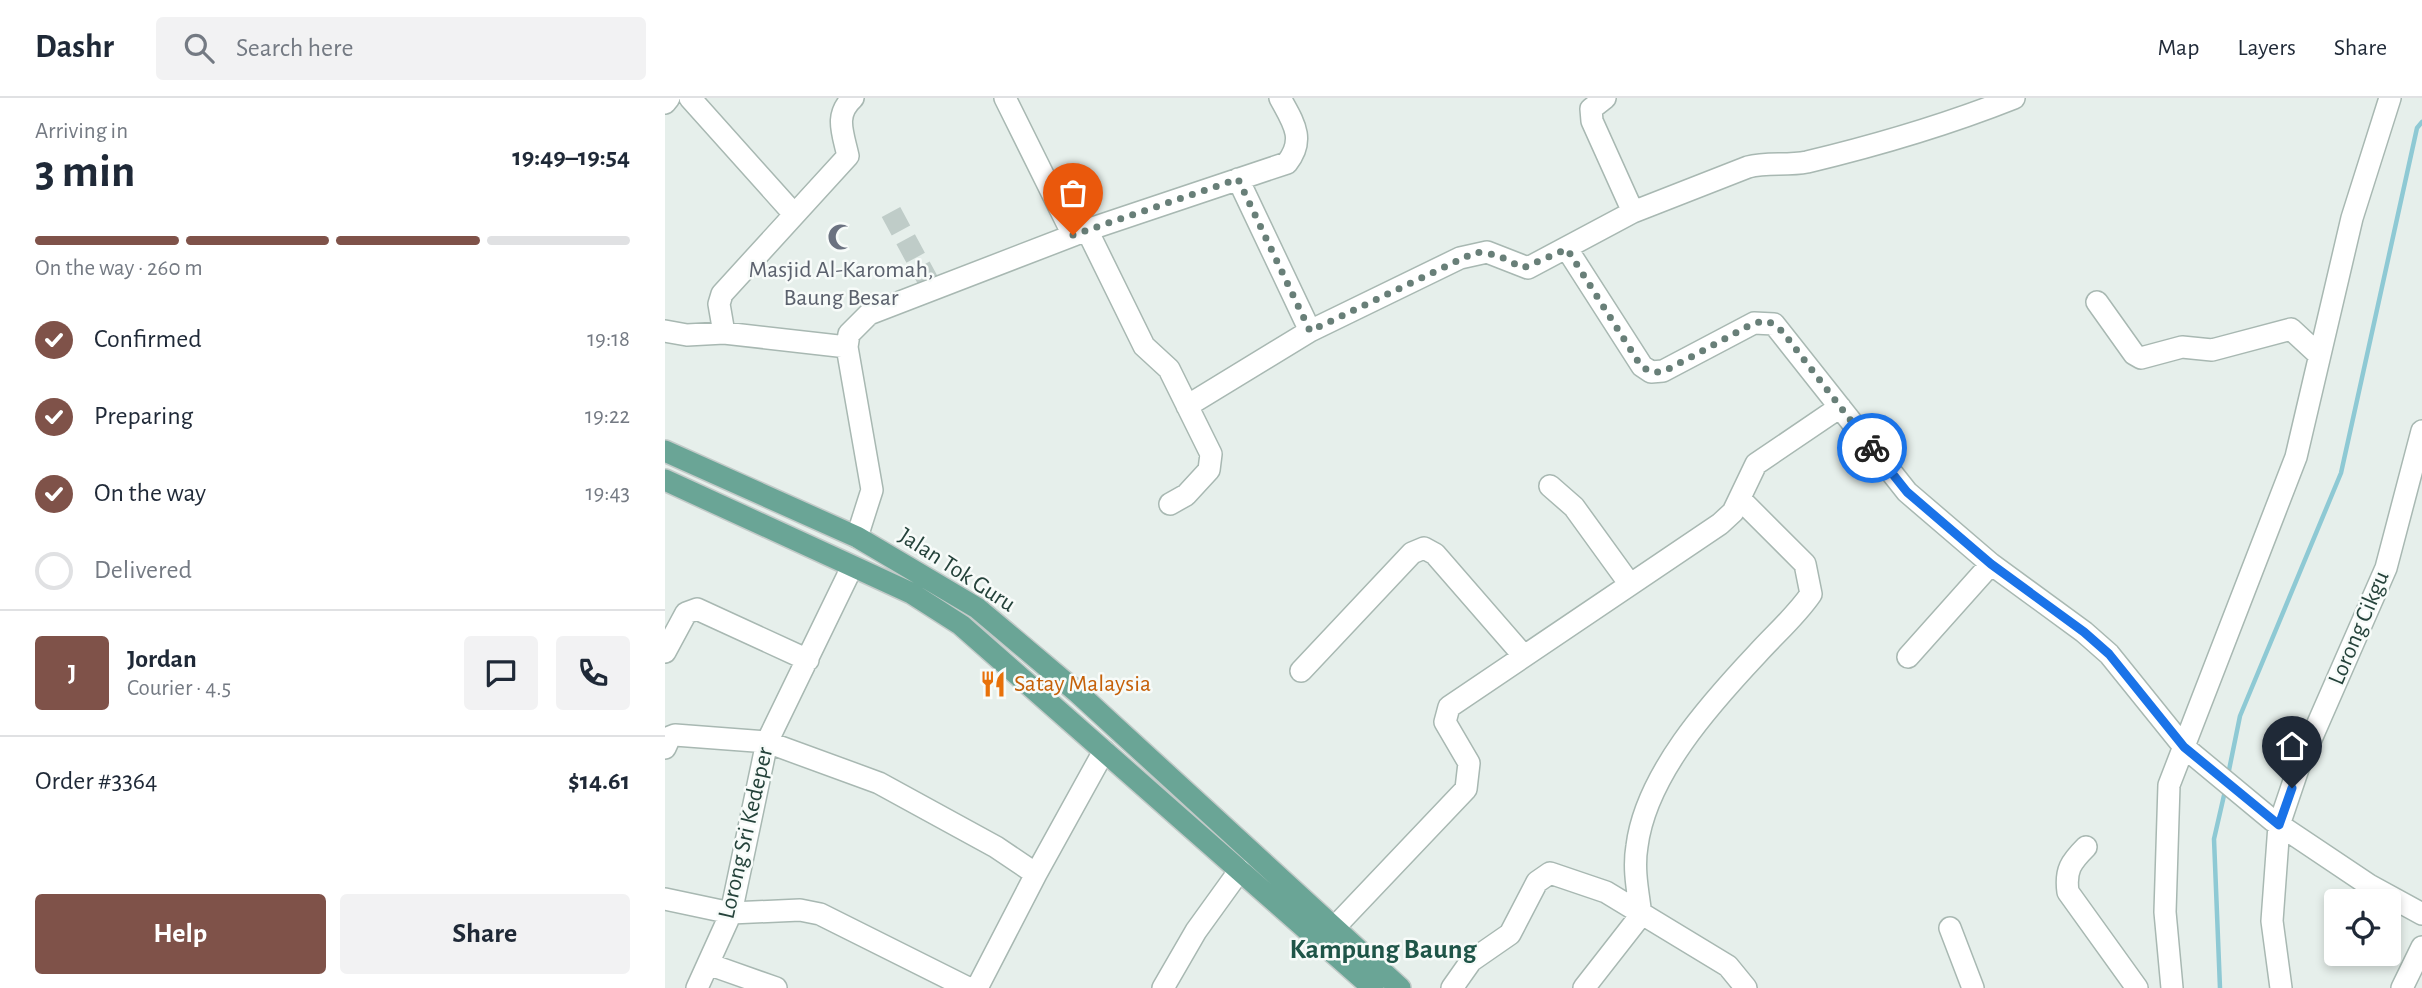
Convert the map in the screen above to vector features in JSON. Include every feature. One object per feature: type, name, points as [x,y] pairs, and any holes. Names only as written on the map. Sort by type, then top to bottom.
[{"type":"main road","name":"Jalan Tok Guru","points":[[665,451],[857,537],[977,608],[1078,693],[1400,988]]},
{"type":"main road","name":"Jalan Tok Guru","points":[[665,480],[911,593],[961,625],[1373,988]]},
{"type":"street","points":[[665,103],[669,98]]},
{"type":"street","points":[[690,98],[793,213]]},
{"type":"street","points":[[724,333],[719,300],[793,213],[848,156],[840,117],[843,108],[853,98]]},
{"type":"street","points":[[1005,98],[1145,346],[1169,369],[1211,454],[1212,465],[1186,495],[1170,504]]},
{"type":"street","points":[[857,537],[871,490],[846,347],[849,334],[869,314],[1080,232],[1287,163],[1297,151],[1299,134],[1280,98]]},
{"type":"street","points":[[1605,98],[1591,109],[1592,121],[1633,212]]},
{"type":"street","points":[[1187,406],[1310,331],[1476,252],[1497,255],[1523,268],[1567,249],[1633,212],[1748,167],[1763,163],[1804,162],[1932,129],[2014,98]]},
{"type":"street","points":[[2168,985],[2165,843],[2169,785],[2188,751],[2296,457],[2352,218],[2390,98]]},
{"type":"street","points":[[1238,179],[1310,331]]},
{"type":"street","points":[[1567,249],[1641,366],[1651,372],[1663,372],[1754,323],[1768,321],[1782,331],[1907,492],[1991,564],[2084,632],[2109,654],[2188,751],[2276,822],[2369,885],[2421,913]]},
{"type":"street","points":[[2097,302],[2134,354],[2141,358],[2182,347],[2212,350],[2291,329],[2318,354]]},
{"type":"street","points":[[665,331],[687,335],[724,333],[846,347]]},
{"type":"street","points":[[1333,929],[1466,789],[1469,763],[1445,722],[1449,707],[1720,524],[1733,512],[1761,459],[1840,407]]},
{"type":"street","name":"Lorong Cikgu","points":[[2281,988],[2272,921],[2276,822],[2386,568],[2422,430]]},
{"type":"street","points":[[1550,486],[1574,507],[1629,583]]},
{"type":"street","points":[[1584,988],[1641,915],[1635,863],[1648,805],[1709,705],[1812,591],[1805,564],[1740,499]]},
{"type":"street","points":[[1301,671],[1412,553],[1424,548],[1436,554],[1523,655]]},
{"type":"street","points":[[1908,657],[1991,564]]},
{"type":"street","name":"Lorong Sri Kedeper","points":[[697,988],[731,913],[767,742],[852,566]]},
{"type":"street","points":[[665,652],[686,613],[697,609],[808,660]]},
{"type":"street","points":[[665,748],[668,739],[675,735],[767,742],[879,783],[996,847],[1036,874]]},
{"type":"street","points":[[977,988],[1104,751]]},
{"type":"street","points":[[2087,847],[2070,862],[2066,876],[2068,892],[2137,988]]},
{"type":"street","points":[[1163,988],[1196,932],[1240,870]]},
{"type":"street","points":[[1452,988],[1471,961],[1510,934],[1537,882],[1545,874],[1556,874],[1606,892],[1728,966],[1746,988]]},
{"type":"street","points":[[665,899],[731,913],[800,910],[820,914],[968,988]]},
{"type":"street","points":[[1949,928],[1973,988]]},
{"type":"street","points":[[2402,988],[2422,947]]},
{"type":"street","points":[[708,964],[776,988]]},
{"type":"waterway","points":[[2228,775],[2240,716],[2341,473],[2417,128],[2422,122]]},
{"type":"waterway","points":[[2220,988],[2214,839],[2225,791]]},
{"type":"tunnel","points":[[891,212],[933,290]]},
{"type":"way so far","points":[[1073,235],[1238,179],[1310,331],[1476,252],[1497,255],[1528,268],[1567,249],[1641,366],[1651,372],[1663,372],[1754,323],[1768,321],[1782,331],[1872,448]]},
{"type":"place","name":"Masjid Al-Karomah, Baung Besar","points":[[841,237]]},
{"type":"place","name":"Satay Malaysia","points":[[993,684]]},
{"type":"district","name":"Kampung Baung","points":[[1383,950]]},
{"type":"route","points":[[1872,448],[1907,492],[1991,564],[2084,632],[2109,654],[2173,736],[2279,825],[2292,788]]}]
